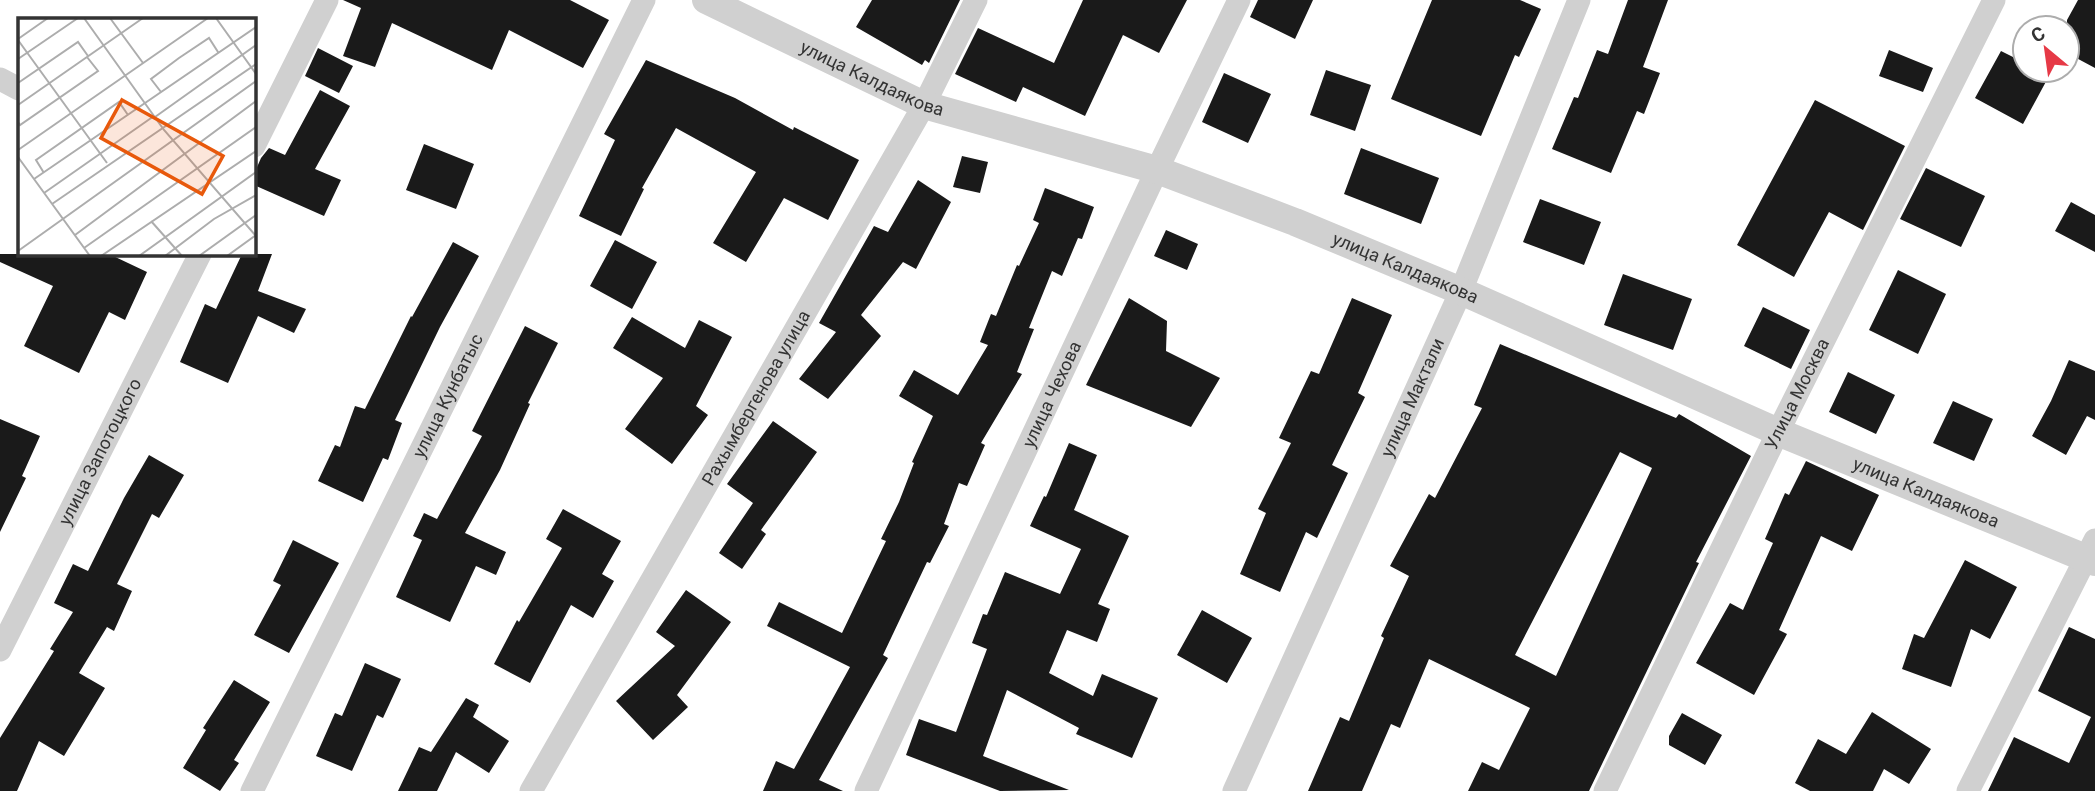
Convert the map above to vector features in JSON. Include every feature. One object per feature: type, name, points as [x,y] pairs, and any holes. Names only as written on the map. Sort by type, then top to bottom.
[{"type":"street","points":[[256,142],[327,0]]},
{"type":"street","name":"улица Кунбатыс","points":[[252,791],[644,0]]},
{"type":"street","name":"улица Калдаякова","points":[[706,0],[924,105],[1157,170],[1295,222],[1461,291],[1778,432],[2092,554]]},
{"type":"street","name":"Рахымбергенова улица","points":[[531,791],[924,105],[976,0]]},
{"type":"street","name":"улица Чехова","points":[[866,791],[1239,0]]},
{"type":"street","name":"улица Мактали","points":[[1234,791],[1461,291],[1579,0]]},
{"type":"street","name":"Улица Москва","points":[[1605,791],[1778,432],[1994,0]]},
{"type":"street","points":[[0,79],[18,88]]},
{"type":"street","name":"улица Запотоцкого","points":[[0,650],[199,256]]},
{"type":"street","points":[[1968,791],[2092,554]]},
{"type":"building","points":[[343,0],[570,0],[609,20],[583,68],[509,30],[492,70],[392,23],[375,67],[343,56],[361,8]]},
{"type":"building","points":[[872,0],[960,0],[929,63],[925,60],[922,65],[856,27]]},
{"type":"building","points":[[1083,0],[1187,0],[1159,53],[1123,35],[1085,116],[1023,87],[1016,102],[955,74],[978,28],[1054,63]]},
{"type":"building","points":[[1258,0],[1313,0],[1295,39],[1250,17]]},
{"type":"building","points":[[1432,0],[1520,0],[1541,9],[1519,57],[1515,55],[1481,136],[1391,99]]},
{"type":"building","points":[[1628,0],[1668,0],[1643,67],[1660,73],[1644,114],[1637,111],[1611,173],[1552,149],[1574,97],[1578,98],[1597,50],[1608,54]]},
{"type":"building","points":[[2078,0],[2095,0],[2095,68],[2081,60],[2081,14],[2070,14]]},
{"type":"building","points":[[318,48],[353,66],[339,93],[305,76]]},
{"type":"building","points":[[1889,50],[1933,68],[1923,92],[1879,76]]},
{"type":"building","points":[[2001,51],[2011,56],[2011,84],[2045,84],[2023,124],[1975,98]]},
{"type":"building","points":[[646,60],[735,98],[793,130],[794,127],[859,160],[828,220],[784,198],[746,262],[713,243],[756,172],[676,128],[642,188],[644,189],[621,236],[579,216],[615,140],[604,134]]},
{"type":"building","points":[[1326,70],[1371,85],[1355,131],[1310,115]]},
{"type":"building","points":[[1224,73],[1271,94],[1248,143],[1202,122]]},
{"type":"building","points":[[320,90],[350,106],[315,169],[341,180],[324,216],[256,186],[256,169],[269,148],[285,155]]},
{"type":"building","points":[[1815,100],[1905,146],[1863,230],[1829,212],[1794,277],[1737,245]]},
{"type":"building","points":[[424,144],[474,164],[456,209],[406,190]]},
{"type":"building","points":[[1361,148],[1439,178],[1421,224],[1344,194]]},
{"type":"building","points":[[962,156],[988,162],[980,193],[953,187]]},
{"type":"building","points":[[1926,168],[1985,196],[1961,247],[1900,219]]},
{"type":"building","points":[[918,180],[951,202],[916,269],[903,262],[861,315],[881,336],[828,399],[799,379],[836,332],[819,323],[874,226],[888,232]]},
{"type":"building","points":[[1045,188],[1094,207],[1082,239],[1078,238],[1062,276],[1052,271],[1029,328],[1034,329],[1017,372],[1022,374],[981,443],[985,445],[967,486],[959,483],[944,524],[949,526],[930,563],[927,562],[883,655],[888,658],[819,780],[843,791],[763,791],[776,761],[794,769],[850,667],[767,626],[779,602],[842,633],[886,541],[881,539],[899,502],[914,463],[912,462],[933,416],[899,396],[914,370],[958,395],[988,345],[980,342],[991,314],[996,316],[1017,265],[1019,266],[1039,223],[1033,220]]},
{"type":"building","points":[[1540,199],[1601,222],[1584,265],[1523,242]]},
{"type":"building","points":[[2071,202],[2095,215],[2095,252],[2055,231]]},
{"type":"building","points":[[1166,230],[1198,244],[1187,270],[1154,256]]},
{"type":"building","points":[[615,240],[657,262],[632,309],[590,286]]},
{"type":"building","points":[[453,242],[479,256],[440,327],[395,420],[402,423],[388,460],[383,458],[363,502],[318,481],[335,445],[340,447],[355,406],[365,409],[411,316]]},
{"type":"building","points":[[0,254],[113,256],[147,272],[125,320],[109,312],[79,373],[24,346],[53,286],[0,262]]},
{"type":"building","points":[[272,254],[258,291],[306,309],[294,333],[258,316],[228,383],[180,362],[205,304],[216,309],[241,256]]},
{"type":"building","points":[[1898,270],[1946,294],[1918,354],[1869,330]]},
{"type":"building","points":[[1623,274],[1692,299],[1673,350],[1604,325]]},
{"type":"building","points":[[1129,298],[1167,321],[1166,351],[1220,378],[1191,427],[1086,385]]},
{"type":"building","points":[[1352,298],[1392,315],[1358,393],[1365,397],[1332,465],[1348,473],[1317,538],[1306,532],[1280,592],[1240,574],[1266,513],[1258,509],[1291,443],[1279,438],[1311,371],[1319,374]]},
{"type":"building","points":[[1763,307],[1810,330],[1791,369],[1744,346]]},
{"type":"building","points":[[632,317],[685,348],[699,320],[732,337],[696,406],[708,415],[672,464],[625,429],[663,378],[613,348]]},
{"type":"building","points":[[525,326],[558,343],[528,403],[530,404],[500,470],[465,533],[506,552],[496,575],[476,566],[450,622],[396,597],[422,540],[413,536],[424,513],[437,519],[482,436],[472,431]]},
{"type":"building","points":[[1500,344],[1676,418],[1679,414],[1751,456],[1696,562],[1699,563],[1589,791],[1468,791],[1482,762],[1499,770],[1530,708],[1429,659],[1400,728],[1391,724],[1362,791],[1308,791],[1340,717],[1349,721],[1384,638],[1381,636],[1409,576],[1390,566],[1429,494],[1435,498],[1482,408],[1474,405]],"holes":[[[1620,452],[1652,468],[1556,676],[1515,655]]]},
{"type":"building","points":[[2069,360],[2095,371],[2095,420],[2087,416],[2066,455],[2032,436]]},
{"type":"building","points":[[1848,372],[1895,395],[1876,434],[1829,412]]},
{"type":"building","points":[[1953,401],[1993,419],[1974,461],[1933,443]]},
{"type":"building","points":[[0,419],[40,436],[22,476],[26,478],[0,532]]},
{"type":"building","points":[[773,421],[817,452],[761,530],[766,534],[742,569],[719,553],[753,503],[727,484]]},
{"type":"building","points":[[1069,443],[1097,455],[1074,510],[1129,536],[1098,604],[1110,609],[1097,642],[1067,630],[1049,673],[1093,696],[1102,674],[1158,698],[1132,758],[1076,734],[1079,728],[1007,690],[983,756],[1069,790],[1000,791],[906,755],[919,719],[956,732],[987,649],[972,643],[983,614],[987,615],[1005,572],[1060,594],[1081,549],[1030,526],[1044,496],[1046,497]]},
{"type":"building","points":[[149,455],[184,475],[159,518],[152,514],[117,584],[132,591],[114,631],[107,627],[79,673],[105,688],[64,756],[39,741],[17,791],[0,791],[0,738],[54,651],[50,649],[73,612],[54,603],[73,564],[88,571],[124,498]]},
{"type":"building","points":[[1806,461],[1879,495],[1852,551],[1821,536],[1779,630],[1787,634],[1754,695],[1696,663],[1730,603],[1743,610],[1773,543],[1765,539],[1785,493],[1789,495]]},
{"type":"building","points":[[563,509],[621,541],[602,574],[614,581],[593,618],[571,605],[530,683],[494,664],[517,620],[519,622],[562,548],[546,539]]},
{"type":"building","points":[[293,540],[339,563],[289,653],[254,635],[281,585],[273,581]]},
{"type":"building","points":[[1965,560],[2017,587],[1990,639],[1971,629],[1951,687],[1902,669],[1914,634],[1924,638]]},
{"type":"building","points":[[686,590],[731,622],[677,695],[688,707],[653,740],[616,701],[675,646],[656,632]]},
{"type":"building","points":[[1202,610],[1252,638],[1227,683],[1177,655]]},
{"type":"building","points":[[2069,627],[2095,639],[2095,791],[1988,791],[2014,737],[2069,763],[2091,717],[2038,691]]},
{"type":"building","points":[[365,663],[401,679],[383,718],[377,715],[352,771],[316,756],[335,713],[342,716]]},
{"type":"building","points":[[234,680],[270,702],[234,760],[239,763],[220,791],[183,768],[206,730],[203,728]]},
{"type":"building","points":[[466,698],[479,705],[473,717],[509,741],[489,773],[456,752],[437,791],[398,791],[419,747],[431,752]]},
{"type":"building","points":[[1872,712],[1931,749],[1909,784],[1884,769],[1873,791],[1810,791],[1795,783],[1818,739],[1846,754]]},
{"type":"building","points":[[1682,713],[1722,735],[1705,765],[1669,745],[1669,736]]}]
